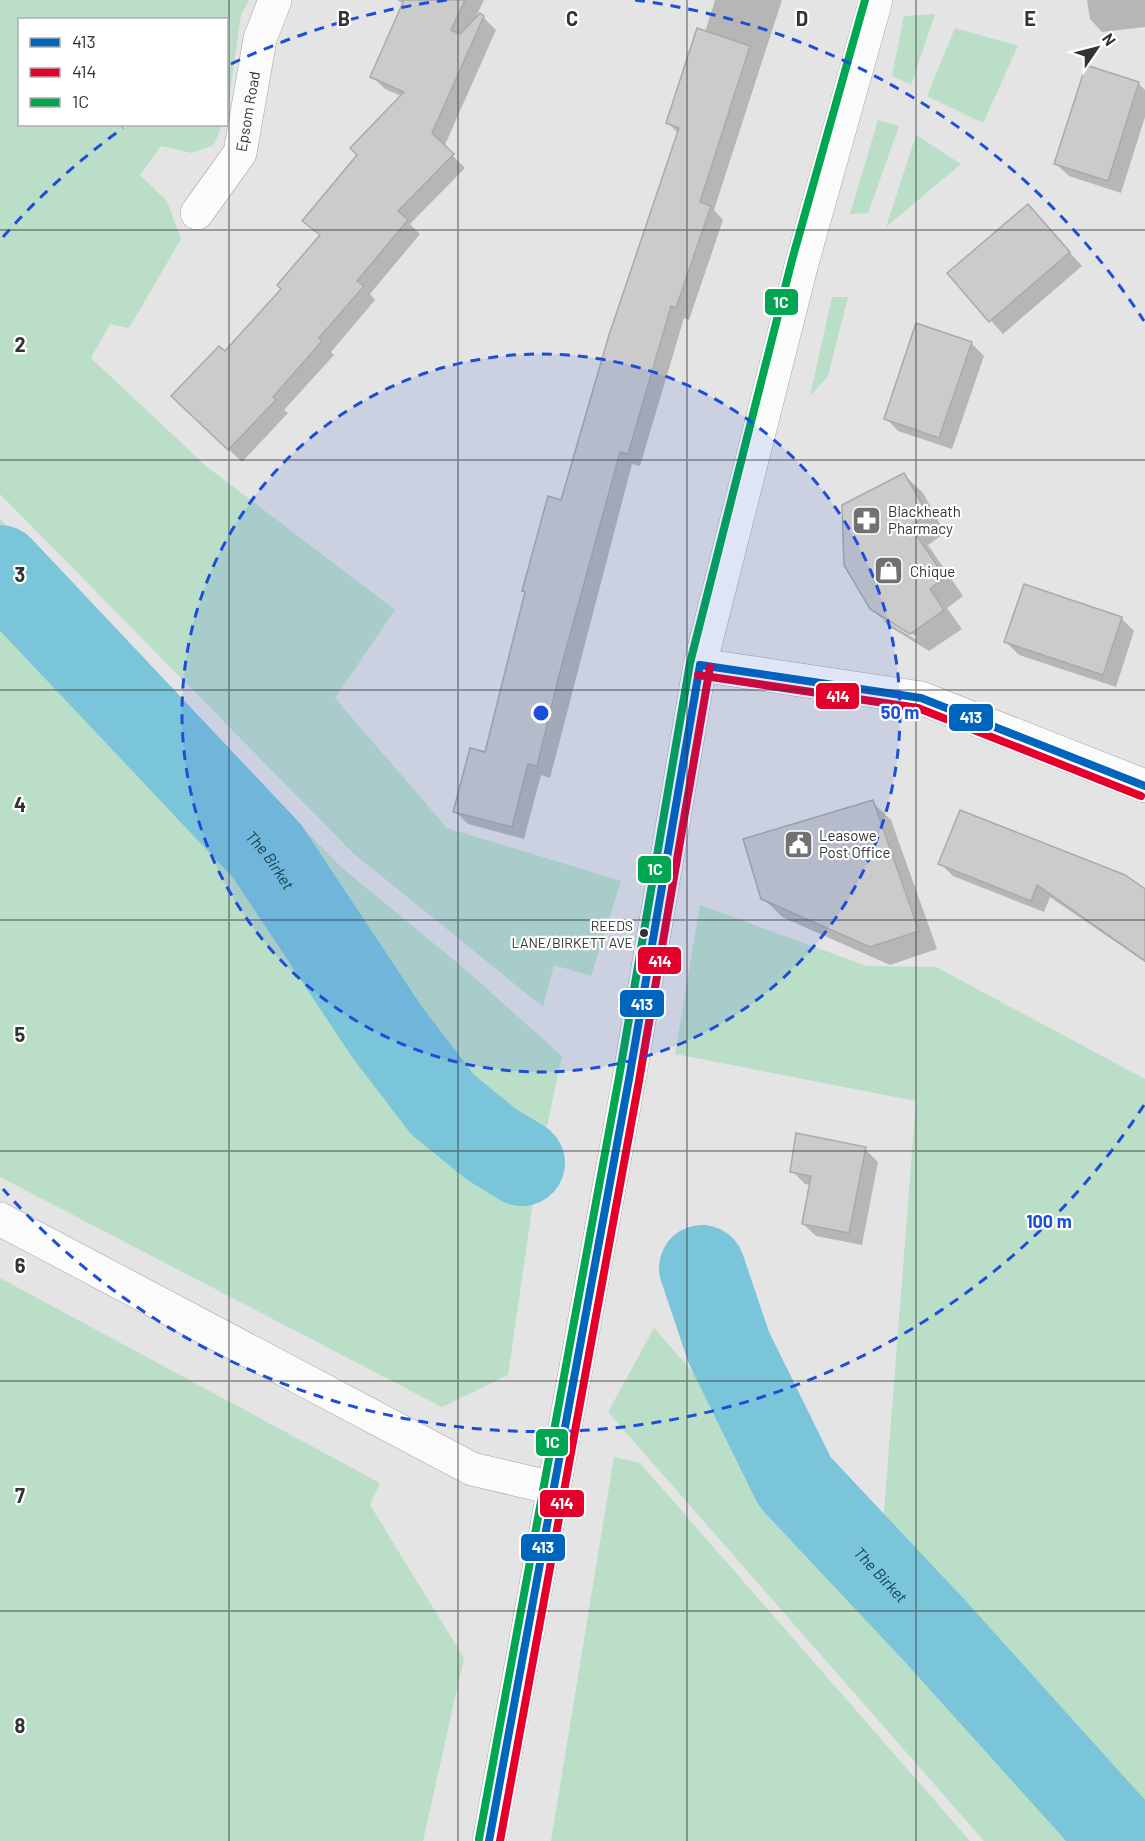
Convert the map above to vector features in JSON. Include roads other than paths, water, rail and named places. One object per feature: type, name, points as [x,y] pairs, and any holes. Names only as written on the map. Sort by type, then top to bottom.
[{"type":"street","name":"Epsom Road","points":[[197,213],[240,153],[260,39],[275,0]]},
{"type":"street","points":[[489,1841],[629,1079],[700,665],[801,263],[876,0]]},
{"type":"street","points":[[700,665],[921,698],[1145,786]]},
{"type":"street","points":[[0,1219],[472,1469],[553,1488]]},
{"type":"waterway","name":"The Birket","points":[[0,568],[267,851],[387,1032],[443,1105],[491,1144],[522,1163]]},
{"type":"waterway","name":"The Birket","points":[[702,1268],[729,1348],[795,1482],[935,1631],[1124,1841]]},
{"type":"place","name":"Blackheath Pharmacy","points":[[867,520]]},
{"type":"place","name":"Chique","points":[[889,571]]},
{"type":"place","name":"Leasowe Post Office","points":[[798,844]]},
{"type":"place","name":"REEDS LANE/BIRKETT AVE","points":[[644,933]]}]
